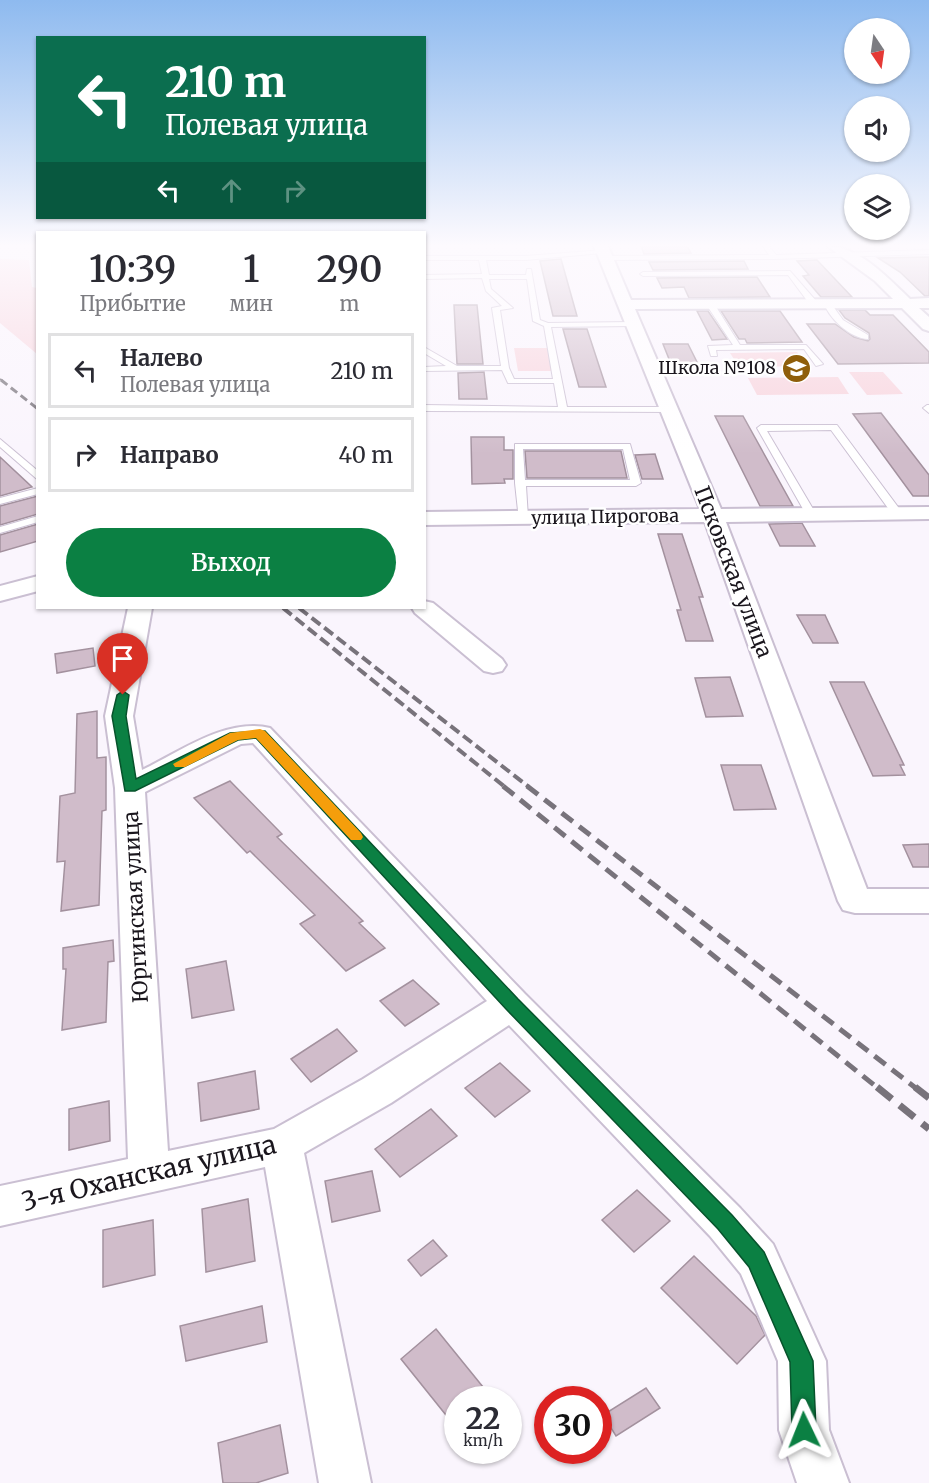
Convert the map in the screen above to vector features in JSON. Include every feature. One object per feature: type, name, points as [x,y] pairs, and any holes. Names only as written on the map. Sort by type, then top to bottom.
[{"type":"street","name":"Псковская улица","points":[[629,315],[713,515],[855,901],[929,901]]},
{"type":"street","points":[[917,315],[929,326]]},
{"type":"street","name":"улица Пирогова","points":[[426,519],[897,513],[927,515]]},
{"type":"street","points":[[0,594],[36,584]]},
{"type":"street","name":"Юргинская улица","points":[[140,609],[119,716],[130,788],[149,1174]]},
{"type":"street","points":[[425,609],[493,665]]},
{"type":"street","points":[[130,788],[235,736],[260,734],[512,1004],[725,1222],[757,1259],[802,1361],[804,1430],[823,1483]]},
{"type":"street","name":"3-я Оханская улица","points":[[0,1206],[282,1145],[377,1091],[512,1004]]},
{"type":"street","points":[[282,1145],[345,1483]]},
{"type":"lane","points":[[497,315],[505,368],[511,381],[557,381]]},
{"type":"lane","points":[[530,315],[547,325],[620,315]]},
{"type":"lane","points":[[717,315],[738,348]]},
{"type":"lane","points":[[832,315],[865,338]]},
{"type":"lane","points":[[547,325],[562,408]]},
{"type":"lane","points":[[714,354],[711,348],[806,347],[819,364]]},
{"type":"lane","points":[[426,351],[454,368]]},
{"type":"lane","points":[[426,369],[505,368]]},
{"type":"lane","points":[[426,408],[668,410]]},
{"type":"lane","points":[[811,514],[761,428],[834,427],[897,513]]},
{"type":"lane","points":[[0,442],[36,475]]},
{"type":"lane","points":[[520,483],[636,483],[627,446],[518,446],[520,483],[523,518]]},
{"type":"lane","points":[[0,501],[36,492]]},
{"type":"lane","points":[[0,530],[36,520]]},
{"type":"shaded area","points":[[0,315],[36,315],[36,353],[0,323]]},
{"type":"shaded area","points":[[514,348],[549,348],[554,371],[518,371]]},
{"type":"shaded area","points":[[797,352],[808,366],[739,367],[730,353]]},
{"type":"shaded area","points":[[849,372],[883,372],[903,394],[867,395]]},
{"type":"shaded area","points":[[838,377],[849,394],[757,395],[748,378]]},
{"type":"building","points":[[455,315],[478,315],[483,364],[457,364]]},
{"type":"building","points":[[699,315],[711,315],[727,339],[712,340]]},
{"type":"building","points":[[724,315],[783,315],[802,342],[747,343],[745,339],[739,339]]},
{"type":"building","points":[[843,315],[893,315],[929,352],[929,363],[838,364],[807,324],[835,324],[854,337],[868,341],[870,339],[869,333]]},
{"type":"building","points":[[563,329],[587,329],[606,387],[579,387]]},
{"type":"building","points":[[663,344],[688,344],[698,364],[671,364]]},
{"type":"building","points":[[484,372],[487,399],[459,399],[458,373]]},
{"type":"building","points":[[881,413],[929,475],[929,496],[913,496],[853,414]]},
{"type":"building","points":[[715,416],[743,416],[793,506],[760,506]]},
{"type":"building","points":[[471,437],[504,437],[504,450],[513,450],[513,479],[504,479],[505,483],[472,484]]},
{"type":"building","points":[[525,451],[621,451],[627,478],[527,478]]},
{"type":"building","points":[[655,454],[663,479],[642,479],[635,455]]},
{"type":"building","points":[[0,457],[32,487],[0,496]]},
{"type":"building","points":[[36,497],[36,515],[0,525],[0,506]]},
{"type":"building","points":[[802,523],[815,546],[780,546],[769,524]]},
{"type":"building","points":[[36,525],[36,542],[0,552],[0,535]]},
{"type":"building","points":[[658,534],[682,534],[703,597],[699,597],[713,641],[686,641],[677,610],[681,610]]},
{"type":"building","points":[[797,615],[825,615],[838,643],[813,643]]},
{"type":"building","points":[[93,648],[95,666],[57,673],[55,654]]},
{"type":"building","points":[[730,677],[743,716],[706,717],[695,678]]},
{"type":"building","points":[[830,682],[864,682],[904,765],[900,765],[905,775],[873,776]]},
{"type":"building","points":[[97,711],[97,758],[106,757],[106,810],[102,811],[99,905],[61,911],[65,861],[57,862],[60,796],[75,793],[77,714]]},
{"type":"building","points":[[721,765],[761,765],[776,809],[734,810]]},
{"type":"building","points":[[230,781],[282,834],[277,837],[363,921],[359,923],[385,948],[346,971],[300,924],[315,915],[250,851],[247,853],[194,798]]},
{"type":"building","points":[[929,844],[929,867],[913,867],[903,845]]},
{"type":"building","points":[[113,940],[114,961],[108,962],[106,1022],[62,1030],[66,969],[63,969],[63,948]]},
{"type":"building","points":[[226,961],[234,1010],[192,1018],[186,969]]},
{"type":"building","points":[[413,980],[439,1004],[405,1026],[380,1001]]},
{"type":"building","points":[[337,1029],[357,1051],[311,1082],[291,1059]]},
{"type":"building","points":[[500,1063],[530,1091],[495,1117],[465,1088]]},
{"type":"building","points":[[255,1071],[259,1109],[201,1121],[198,1083]]},
{"type":"building","points":[[109,1101],[110,1141],[69,1150],[69,1109]]},
{"type":"building","points":[[431,1109],[457,1136],[400,1177],[375,1149]]},
{"type":"building","points":[[372,1171],[380,1211],[332,1222],[325,1181]]},
{"type":"building","points":[[637,1190],[670,1221],[634,1252],[602,1220]]},
{"type":"building","points":[[248,1199],[255,1261],[206,1272],[202,1209]]},
{"type":"building","points":[[153,1220],[155,1275],[103,1287],[103,1230]]},
{"type":"building","points":[[433,1240],[447,1256],[421,1276],[408,1260]]},
{"type":"building","points":[[694,1256],[756,1316],[765,1335],[737,1364],[661,1288]]},
{"type":"building","points":[[262,1306],[267,1342],[186,1361],[180,1326]]},
{"type":"building","points":[[436,1329],[482,1386],[444,1386],[444,1413],[401,1359]]},
{"type":"building","points":[[646,1388],[660,1408],[616,1436],[612,1430],[612,1409]]},
{"type":"building","points":[[280,1425],[288,1473],[256,1483],[223,1483],[218,1443]]},
{"type":"railway","points":[[1,380],[36,407]]},
{"type":"railway","points":[[284,609],[505,787]]},
{"type":"railway","points":[[300,609],[529,787]]},
{"type":"railway","points":[[503,786],[879,1089]]},
{"type":"railway","points":[[527,786],[917,1089]]},
{"type":"railway","points":[[877,1087],[929,1129]]},
{"type":"railway","points":[[915,1087],[929,1098]]},
{"type":"slow traffic","points":[[180,764],[235,736],[260,734],[356,837]]},
{"type":"place","name":"Школа №108","points":[[797,368]]},
{"type":"route","points":[[123,695],[119,716],[130,788],[235,736],[260,734],[512,1004],[725,1222],[757,1259],[802,1361],[804,1430]]}]
